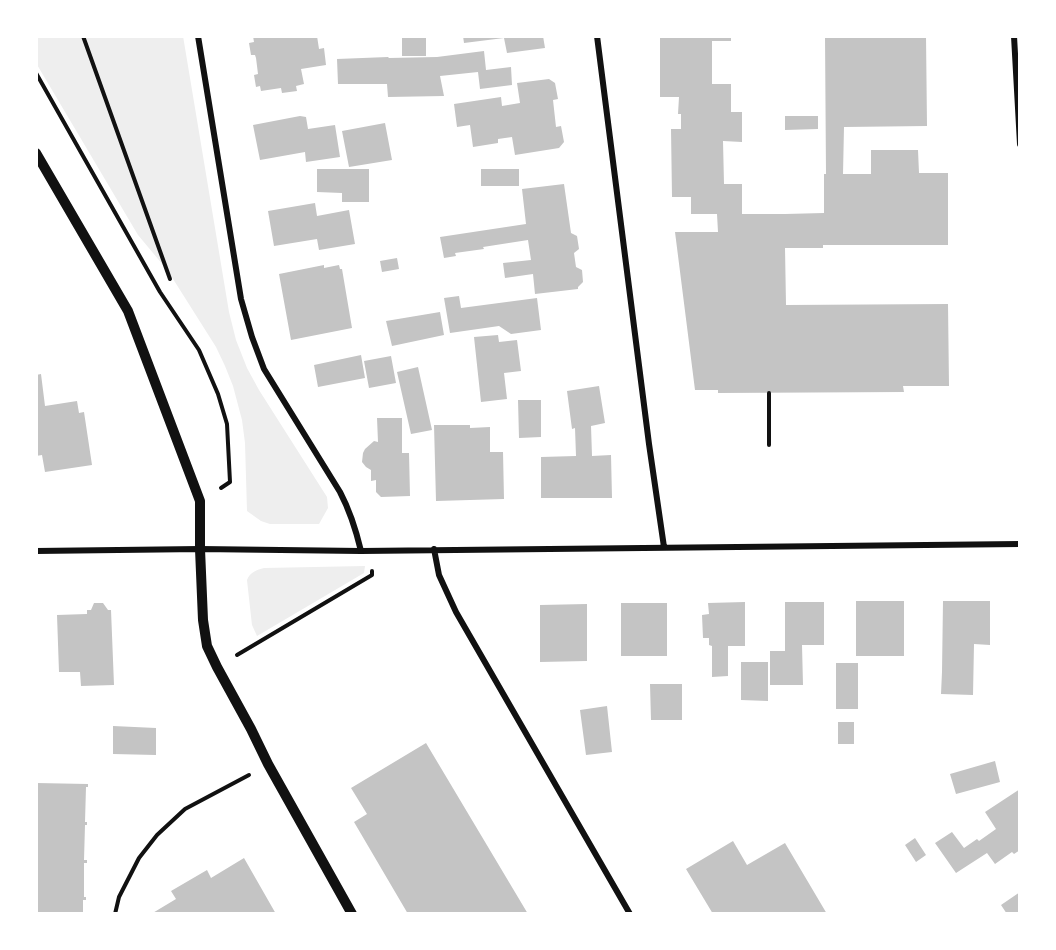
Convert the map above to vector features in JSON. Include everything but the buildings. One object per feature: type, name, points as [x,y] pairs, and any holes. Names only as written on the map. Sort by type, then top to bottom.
[{"type":"street","points":[[198,36],[242,299],[252,337],[264,369],[340,492],[356,528],[361,551]]},
{"type":"street","points":[[597,36],[664,548]]},
{"type":"street","points":[[1014,36],[1020,144]]},
{"type":"street","points":[[36,153],[128,311],[200,501],[203,620],[207,646],[268,764],[352,914]]},
{"type":"street","points":[[36,551],[200,549],[361,551],[1020,544]]},
{"type":"street","points":[[434,549],[439,574],[456,612],[630,914]]},
{"type":"path","points":[[83,36],[170,279]]},
{"type":"path","points":[[36,73],[160,292],[199,350],[218,394],[226,424],[230,482],[200,501]]},
{"type":"path","points":[[769,393],[769,445]]},
{"type":"path","points":[[217,667],[372,575],[372,566],[361,551]]},
{"type":"path","points":[[115,914],[119,897],[139,858],[158,835],[185,809],[268,764]]},
{"type":"shaded area","points":[[36,36],[183,36],[229,312],[236,340],[259,390],[327,497],[328,508],[319,524],[270,524],[261,521],[247,511],[242,420],[225,366],[216,347],[168,271],[138,235],[36,63]]},
{"type":"shaded area","points":[[365,566],[364,573],[257,636],[252,625],[247,580],[254,572],[264,568]]}]
